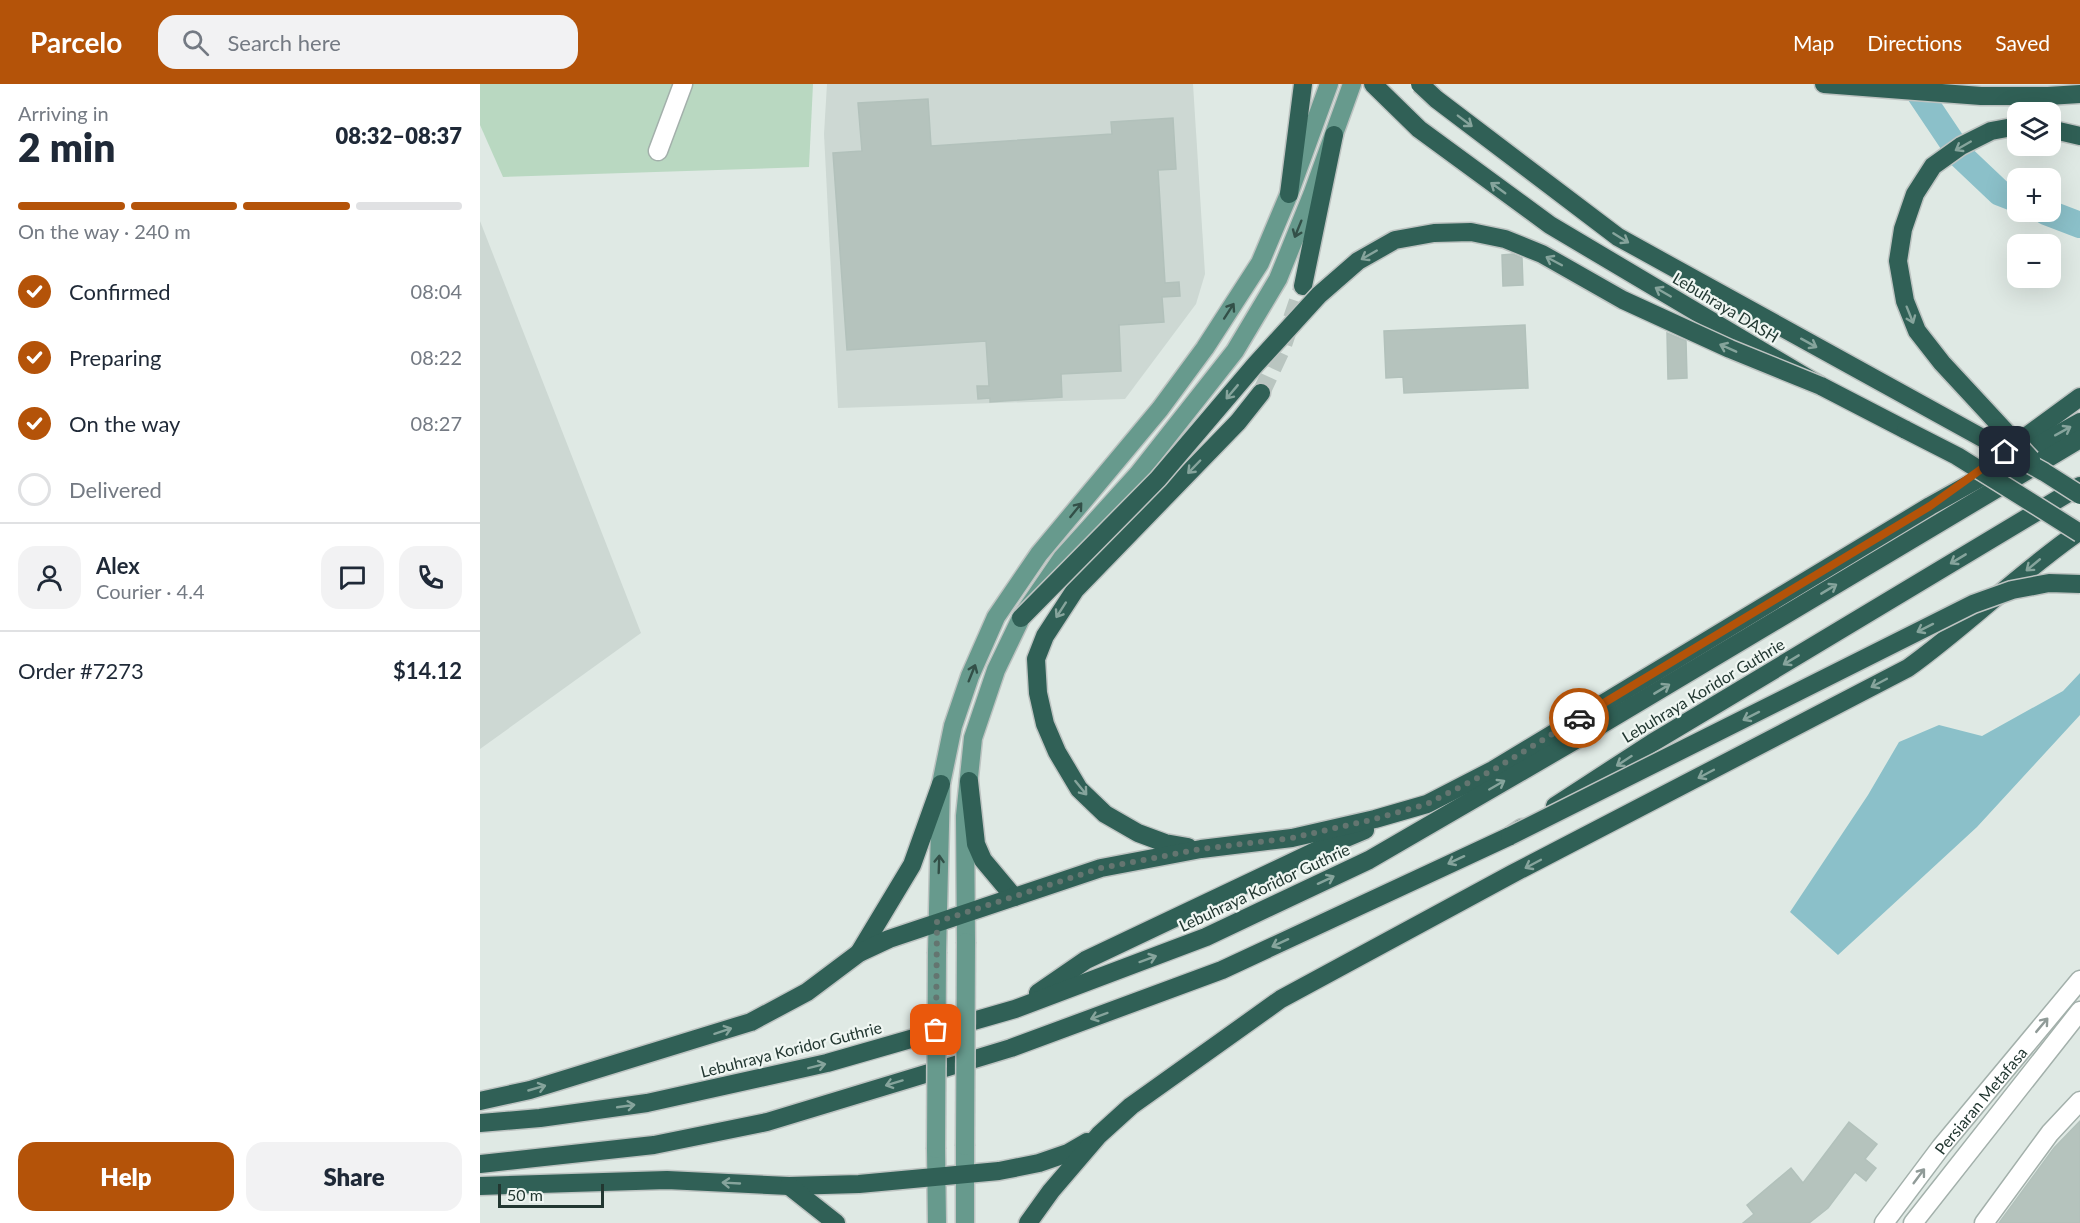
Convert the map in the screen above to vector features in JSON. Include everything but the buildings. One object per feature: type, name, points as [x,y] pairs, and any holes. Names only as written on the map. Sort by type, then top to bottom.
[{"type":"highway","points":[[1289,194],[1303,84]]},
{"type":"highway","name":"Lebuhraya DASH","points":[[1373,84],[1419,129],[1550,225],[1821,386],[1958,456],[2080,532]]},
{"type":"highway","name":"Lebuhraya DASH","points":[[1420,84],[1436,99],[1618,237],[2044,472],[2080,495]]},
{"type":"highway","points":[[1824,84],[1981,96],[2080,94]]},
{"type":"highway","points":[[2007,128],[1991,131],[1961,146],[1933,166],[1915,194],[1902,228],[1898,261],[1905,301],[1917,331],[1950,372],[2044,472]]},
{"type":"highway","points":[[2061,132],[2080,136]]},
{"type":"highway","points":[[1303,286],[1334,135]]},
{"type":"highway","points":[[1021,618],[1158,479],[1255,365],[1319,295],[1359,261],[1395,240],[1434,233],[1471,232],[1505,239],[1542,255],[1623,300],[1730,349],[1821,386]]},
{"type":"highway","points":[[1201,849],[1166,843],[1138,833],[1105,814],[1079,789],[1057,752],[1045,723],[1038,693],[1036,659],[1045,636],[1075,590],[1238,422],[1261,393]]},
{"type":"highway","points":[[1930,506],[2080,397]]},
{"type":"highway","points":[[1015,1009],[1086,960],[1320,849],[1427,804],[1503,764],[1930,506],[2080,422]]},
{"type":"highway","name":"Lebuhraya Koridor Guthrie","points":[[480,1124],[647,1103],[827,1063],[1015,1009],[1206,937],[1369,860],[1574,741],[2080,439]]},
{"type":"highway","name":"Lebuhraya Koridor Guthrie","points":[[480,1164],[654,1145],[767,1122],[1011,1048],[1222,970],[1510,836],[1652,743],[2080,486]]},
{"type":"highway","points":[[1028,1223],[1051,1191],[1100,1135],[1131,1106],[1281,999],[1512,874],[1908,668],[1947,640],[2044,556],[2080,532]]},
{"type":"highway","points":[[1510,836],[1973,603],[2012,590],[2049,583],[2080,584]]},
{"type":"highway","points":[[969,781],[976,844],[983,860],[1014,897]]},
{"type":"highway","points":[[859,953],[912,865],[941,784]]},
{"type":"highway","points":[[480,1101],[530,1090],[751,1022],[807,992],[859,953],[889,939],[1101,868],[1201,849],[1292,838],[1375,819],[1427,804]]},
{"type":"highway","points":[[480,1186],[668,1180],[789,1186],[859,1184],[999,1171],[1039,1163],[1068,1153],[1100,1135]]},
{"type":"highway","points":[[789,1186],[836,1223]]},
{"type":"main road","points":[[937,1223],[937,922],[941,784],[953,726],[970,676],[996,617],[1039,554],[1160,409],[1205,348],[1260,263],[1289,194],[1329,84]]},
{"type":"main road","points":[[965,1223],[965,816],[973,738],[984,701],[1021,618],[1062,558],[1138,474],[1235,351],[1278,279],[1312,195],[1352,84]]},
{"type":"street","points":[[658,151],[683,84]]},
{"type":"street","name":"Persiaran Metafasa","points":[[1884,1223],[1941,1147],[2080,980]]},
{"type":"street","name":"Persiaran Metafasa","points":[[1913,1223],[2080,1011]]},
{"type":"street","points":[[1984,1223],[2050,1133],[2080,1101]]},
{"type":"shaded area","points":[[827,84],[1193,84],[1205,274],[1196,304],[1125,399],[838,408],[824,134]]},
{"type":"shaded area","points":[[480,221],[641,633],[480,749]]},
{"type":"green space","points":[[480,84],[813,84],[809,167],[503,177],[480,125]]},
{"type":"water","points":[[2080,673],[2080,715],[1977,827],[1838,955],[1790,912],[1868,795],[1899,742],[1939,725],[1982,736],[2063,691]]},
{"type":"waterway","points":[[1913,84],[1962,157],[2000,193],[2007,196]]},
{"type":"waterway","points":[[2061,218],[2080,225]]},
{"type":"tunnel","points":[[1261,393],[1282,348],[1303,286]]},
{"type":"way so far","points":[[936,1030],[937,922],[1101,868],[1201,849],[1292,838],[1375,819],[1427,804],[1493,770],[1579,718]]},
{"type":"route","points":[[1579,718],[1930,506],[2005,452]]}]
